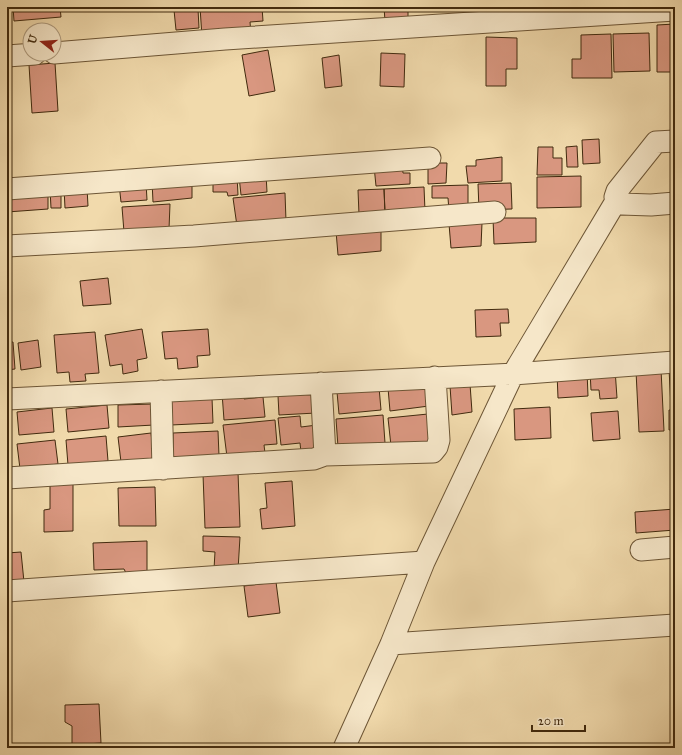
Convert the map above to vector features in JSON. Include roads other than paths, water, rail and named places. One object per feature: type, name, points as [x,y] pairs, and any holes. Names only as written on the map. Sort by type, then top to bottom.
[{"type":"street","points":[[62,51],[225,39],[675,10]]},
{"type":"street","points":[[7,56],[22,55]]},
{"type":"street","points":[[344,748],[391,644],[424,562],[513,374],[616,200],[615,194],[617,190],[656,142],[675,141]]},
{"type":"street","points":[[7,189],[430,158]]},
{"type":"street","points":[[616,200],[621,204],[651,205],[675,203]]},
{"type":"street","points":[[7,246],[194,236],[495,212]]},
{"type":"street","points":[[7,399],[513,374],[675,362]]},
{"type":"street","points":[[7,478],[314,459],[325,455],[433,452],[437,447],[439,440],[435,377]]},
{"type":"street","points":[[321,383],[325,455]]},
{"type":"street","points":[[161,391],[163,469]]},
{"type":"street","points":[[641,550],[675,547]]},
{"type":"street","points":[[7,591],[424,562]]},
{"type":"street","points":[[391,644],[675,625]]}]
